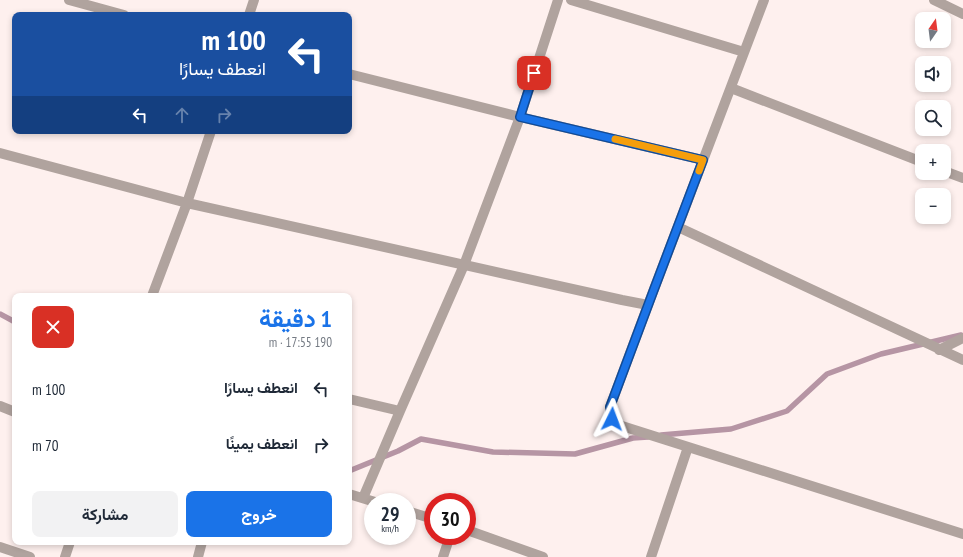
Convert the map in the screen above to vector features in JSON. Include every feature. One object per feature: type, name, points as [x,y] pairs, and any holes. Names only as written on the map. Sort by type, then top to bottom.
[{"type":"street","points":[[69,0],[113,12]]},
{"type":"street","points":[[250,12],[254,0]]},
{"type":"street","points":[[352,495],[363,498],[464,265],[520,117],[558,0]]},
{"type":"street","points":[[571,0],[744,52]]},
{"type":"street","points":[[764,0],[610,407],[612,419],[622,426],[963,534]]},
{"type":"street","points":[[934,0],[963,14]]},
{"type":"street","points":[[352,75],[520,117],[703,160]]},
{"type":"street","points":[[731,88],[915,159]]},
{"type":"street","points":[[153,293],[187,203],[210,134]]},
{"type":"street","points":[[0,153],[187,203],[648,305]]},
{"type":"street","points":[[951,174],[963,178]]},
{"type":"street","points":[[678,227],[963,360]]},
{"type":"street","points":[[940,350],[963,338]]},
{"type":"street","points":[[352,400],[400,411]]},
{"type":"street","points":[[0,406],[12,411]]},
{"type":"street","points":[[651,557],[688,447]]},
{"type":"street","points":[[476,533],[544,557]]},
{"type":"street","points":[[65,557],[69,545]]},
{"type":"street","points":[[198,557],[201,545]]},
{"type":"street","points":[[444,557],[447,545]]},
{"type":"street","points":[[0,547],[30,557]]},
{"type":"waterway","points":[[0,314],[12,320]]},
{"type":"waterway","points":[[661,435],[731,429],[787,411],[827,374],[881,354],[961,335]]},
{"type":"waterway","points":[[352,470],[398,451],[421,439],[493,452],[575,454],[633,438],[648,437]]},
{"type":"slow traffic","points":[[615,139],[703,160],[699,171]]},
{"type":"route","points":[[534,73],[520,117],[703,160],[610,407],[612,419]]}]
